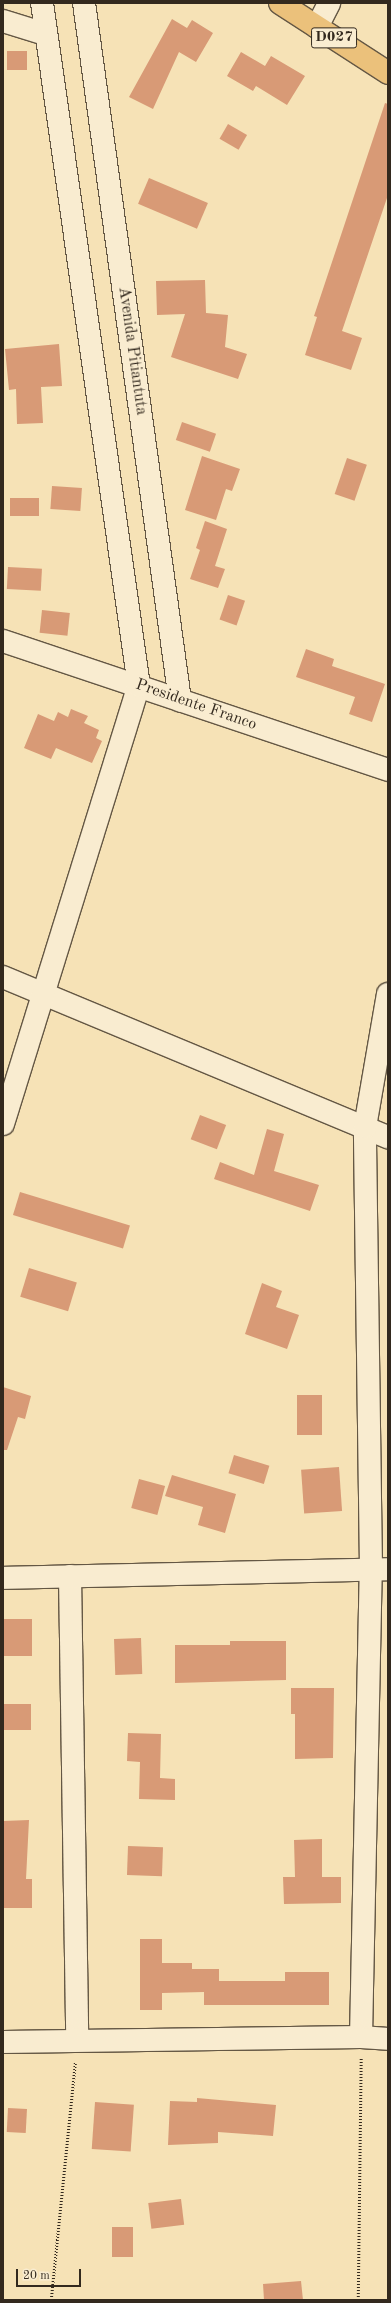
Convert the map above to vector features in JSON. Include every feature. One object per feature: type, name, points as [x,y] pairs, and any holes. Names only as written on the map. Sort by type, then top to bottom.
[{"type":"main road","name":"D027","points":[[280,3],[388,73]]},
{"type":"street","points":[[3,1124],[139,686],[45,34],[42,3]]},
{"type":"street","name":"Avenida Pitiantuta","points":[[84,3],[180,700]]},
{"type":"street","points":[[317,27],[329,3]]},
{"type":"street","points":[[3,21],[45,34]]},
{"type":"street","name":"Presidente Franco","points":[[3,641],[388,770]]},
{"type":"street","points":[[3,977],[388,1137]]},
{"type":"street","points":[[361,2037],[380,1569],[365,1127],[388,994]]},
{"type":"street","points":[[3,1578],[380,1569]]},
{"type":"street","points":[[70,1576],[77,2040]]},
{"type":"street","points":[[3,2042],[361,2037],[388,2039]]},
{"type":"path","points":[[358,2300],[361,2037]]},
{"type":"path","points":[[51,2300],[77,2040]]},
{"type":"building","points":[[172,19],[187,28],[192,20],[213,33],[196,62],[179,52],[153,109],[129,97]]},
{"type":"building","points":[[7,51],[27,51],[27,70],[7,70]]},
{"type":"building","points":[[241,52],[265,66],[271,56],[305,76],[287,105],[256,86],[253,91],[227,76]]},
{"type":"building","points":[[385,103],[388,104],[388,195],[342,331],[362,338],[351,370],[305,355],[317,317],[314,316]]},
{"type":"building","points":[[228,124],[247,135],[239,150],[220,139]]},
{"type":"building","points":[[149,178],[208,203],[197,229],[138,204]]},
{"type":"building","points":[[205,280],[206,313],[228,315],[225,347],[247,354],[238,379],[171,357],[185,314],[157,315],[156,281]]},
{"type":"building","points":[[59,344],[62,386],[41,387],[43,423],[17,424],[16,389],[9,390],[5,349]]},
{"type":"building","points":[[182,422],[216,434],[210,452],[176,440]]},
{"type":"building","points":[[202,456],[240,469],[232,491],[226,489],[216,520],[185,510]]},
{"type":"building","points":[[347,458],[367,465],[354,501],[335,494]]},
{"type":"building","points":[[52,486],[82,488],[80,511],[50,509]]},
{"type":"building","points":[[10,498],[39,498],[39,516],[10,516]]},
{"type":"building","points":[[205,521],[227,529],[215,566],[225,569],[218,588],[190,579],[200,550],[196,548]]},
{"type":"building","points":[[8,567],[42,569],[41,591],[7,589]]},
{"type":"building","points":[[228,595],[245,601],[237,625],[220,620]]},
{"type":"building","points":[[42,610],[70,613],[67,636],[40,633]]},
{"type":"building","points":[[306,649],[334,659],[332,666],[385,684],[372,722],[349,714],[355,697],[296,677]]},
{"type":"building","points":[[71,709],[88,716],[84,723],[99,730],[96,738],[102,741],[92,763],[56,748],[51,759],[24,748],[38,714],[54,721],[58,712],[68,717]]},
{"type":"building","points":[[200,1115],[226,1125],[217,1149],[191,1139]]},
{"type":"building","points":[[267,1129],[284,1134],[274,1171],[319,1185],[310,1211],[214,1179],[220,1162],[254,1175]]},
{"type":"building","points":[[20,1192],[130,1226],[123,1249],[13,1215]]},
{"type":"building","points":[[29,1268],[77,1283],[68,1311],[20,1297]]},
{"type":"building","points":[[262,1283],[282,1291],[276,1307],[299,1315],[287,1349],[245,1334]]},
{"type":"building","points":[[3,1387],[31,1396],[25,1419],[18,1417],[7,1450],[3,1450]]},
{"type":"building","points":[[297,1395],[322,1395],[322,1435],[297,1435]]},
{"type":"building","points":[[234,1455],[269,1466],[264,1484],[228,1473]]},
{"type":"building","points":[[339,1467],[342,1511],[304,1514],[301,1470]]},
{"type":"building","points":[[172,1475],[236,1494],[225,1533],[198,1525],[203,1507],[165,1496]]},
{"type":"building","points":[[139,1479],[165,1486],[157,1515],[131,1508]]},
{"type":"building","points":[[3,1619],[32,1619],[32,1656],[3,1656]]},
{"type":"building","points":[[141,1638],[142,1674],[115,1675],[114,1639]]},
{"type":"building","points":[[230,1641],[286,1641],[286,1680],[175,1683],[175,1645],[230,1645]]},
{"type":"building","points":[[291,1688],[334,1688],[333,1758],[295,1759],[295,1714],[291,1714]]},
{"type":"building","points":[[3,1704],[31,1704],[31,1730],[3,1730]]},
{"type":"building","points":[[128,1733],[161,1734],[160,1778],[175,1779],[175,1800],[139,1799],[140,1762],[127,1761]]},
{"type":"building","points":[[29,1820],[26,1879],[32,1879],[32,1908],[3,1908],[3,1821]]},
{"type":"building","points":[[322,1839],[322,1877],[341,1877],[341,1903],[284,1904],[283,1877],[295,1877],[294,1840]]},
{"type":"building","points":[[128,1846],[163,1847],[162,1876],[127,1875]]},
{"type":"building","points":[[140,1939],[162,1939],[162,1963],[192,1963],[192,1969],[219,1969],[219,1981],[285,1981],[285,1972],[329,1972],[329,2005],[204,2005],[204,1992],[162,1993],[162,2010],[140,2010]]},
{"type":"building","points":[[197,2098],[276,2105],[273,2136],[218,2132],[218,2143],[168,2145],[170,2101],[197,2102]]},
{"type":"building","points":[[95,2102],[134,2105],[131,2152],[92,2149]]},
{"type":"building","points":[[8,2108],[27,2109],[26,2133],[7,2132]]},
{"type":"building","points":[[181,2199],[184,2225],[151,2229],[148,2203]]},
{"type":"building","points":[[112,2227],[133,2227],[133,2257],[112,2257]]},
{"type":"building","points":[[301,2281],[303,2300],[264,2300],[263,2284]]}]
